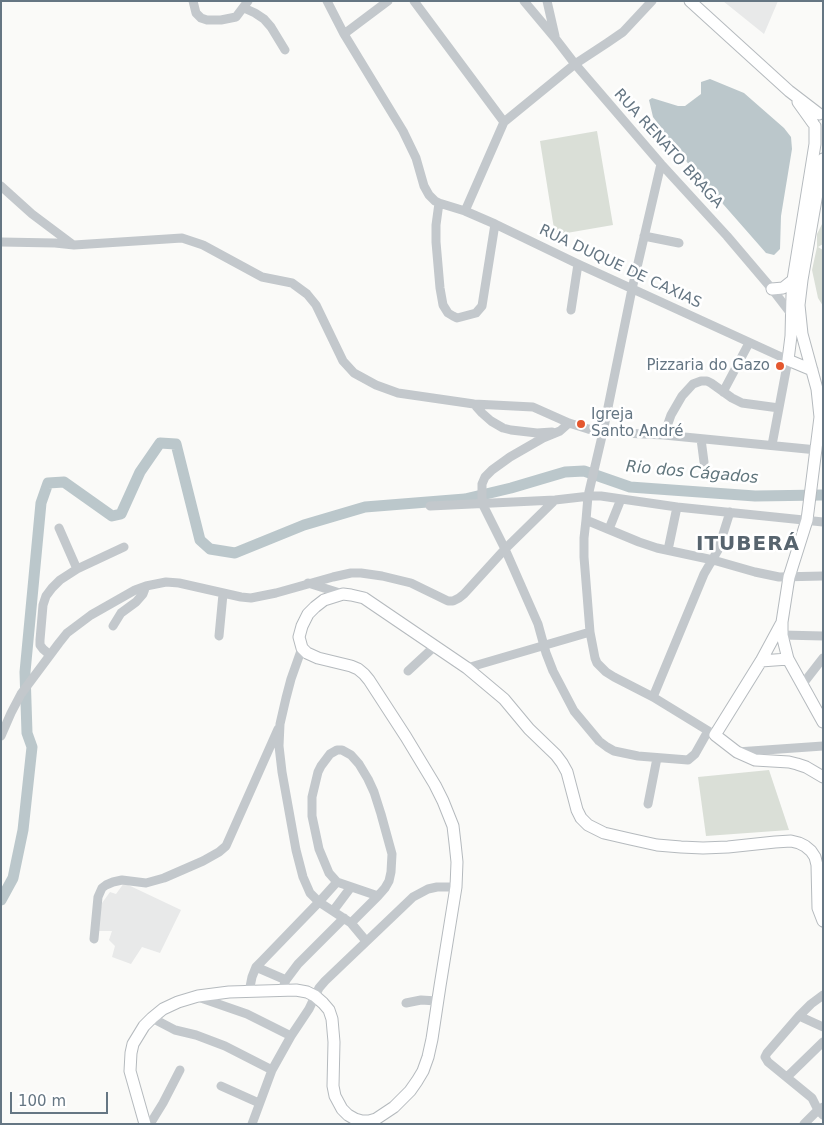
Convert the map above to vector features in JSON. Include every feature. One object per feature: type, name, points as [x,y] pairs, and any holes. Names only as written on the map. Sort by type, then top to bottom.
[{"type":"main road","points":[[690,1],[789,91],[819,121],[793,280],[788,360],[812,370]]},
{"type":"main road","points":[[823,159],[799,305],[802,334],[820,402],[820,417],[807,518],[789,577],[782,622],[782,635],[788,659],[823,722]]},
{"type":"main road","points":[[772,289],[783,288],[793,280]]},
{"type":"main road","points":[[145,1124],[130,1063],[133,1044],[144,1026],[163,1009],[198,996],[229,992],[249,992],[284,985],[315,996],[329,1010],[332,1019],[334,1042],[333,1086],[338,1104],[348,1115],[362,1121],[376,1118],[394,1107],[410,1091],[423,1071],[432,1039],[456,887],[457,862],[452,826],[436,785],[364,674],[351,666],[318,658],[307,653],[302,648],[299,637],[308,614],[324,600],[343,594],[364,598],[467,668],[504,698],[529,729],[562,763],[567,772],[577,810],[581,818],[588,825],[604,833],[657,845],[681,848],[799,842],[811,851],[815,857],[817,865],[818,908],[823,921]]},
{"type":"main road","points":[[782,622],[760,661],[712,733],[737,752],[755,760],[797,764],[806,767],[823,778]]},
{"type":"main road","points":[[760,661],[788,659]]},
{"type":"street","points":[[193,1],[196,13],[200,18],[207,20],[236,17],[246,5],[271,27],[285,50]]},
{"type":"street","points":[[327,1],[344,34],[406,138],[416,158],[424,186],[429,195],[439,203],[436,242],[440,288],[448,313],[457,318],[476,313],[482,306],[495,224]]},
{"type":"street","points":[[344,34],[388,1]]},
{"type":"street","points":[[414,1],[504,122]]},
{"type":"street","name":"RUA RENATO BRAGA","points":[[524,1],[575,64],[661,164],[727,236],[792,315]]},
{"type":"street","points":[[547,1],[555,38]]},
{"type":"street","points":[[465,211],[504,122],[575,64],[623,32],[652,1]]},
{"type":"street","points":[[569,423],[560,431],[543,438],[510,457],[485,477],[482,484],[482,501],[538,624],[553,671],[574,711],[600,741],[614,752],[657,758],[690,759],[712,733],[653,697],[614,677],[601,668],[595,658],[590,632],[584,557],[588,492],[661,164]]},
{"type":"street","points":[[1,186],[32,214],[74,246]]},
{"type":"street","name":"RUA DUQUE DE CAXIAS","points":[[439,203],[465,211],[495,224],[788,360]]},
{"type":"street","points":[[644,236],[679,243]]},
{"type":"street","points":[[1,242],[55,243],[74,246],[182,238],[203,245],[262,277],[292,283],[307,294],[316,305],[343,360],[354,373],[398,393],[474,404],[533,407],[602,435],[664,435],[772,445],[816,456]]},
{"type":"street","points":[[571,310],[578,264]]},
{"type":"street","points":[[723,392],[749,343]]},
{"type":"street","points":[[772,445],[788,360]]},
{"type":"street","points":[[664,435],[671,415],[679,401],[685,392],[698,381],[704,380],[711,383],[737,402],[779,408]]},
{"type":"street","points":[[474,404],[491,421],[503,428],[537,433],[560,431]]},
{"type":"street","points":[[701,439],[704,462]]},
{"type":"street","points":[[430,506],[482,501],[555,500],[588,492],[620,499],[677,507],[807,518],[823,522]]},
{"type":"street","points":[[609,530],[620,499]]},
{"type":"street","points":[[1,736],[21,694],[67,633],[103,608],[146,586],[166,582],[179,583],[241,598],[260,597],[351,573],[373,574],[411,583],[448,601],[453,601],[464,594],[505,549],[555,500]]},
{"type":"street","points":[[668,550],[677,507]]},
{"type":"street","points":[[653,697],[704,574],[721,545],[730,512]]},
{"type":"street","points":[[586,520],[656,548],[713,560],[755,572],[779,577],[823,576]]},
{"type":"street","points":[[59,528],[77,569]]},
{"type":"street","points":[[50,655],[40,645],[40,625],[46,596],[60,580],[77,569],[124,547]]},
{"type":"street","points":[[308,583],[343,594]]},
{"type":"street","points":[[113,626],[121,613],[143,594],[146,586]]},
{"type":"street","points":[[219,636],[223,594]]},
{"type":"street","points":[[467,668],[590,632]]},
{"type":"street","points":[[782,635],[823,636]]},
{"type":"street","points":[[408,672],[435,646]]},
{"type":"street","points":[[94,939],[98,897],[102,888],[106,885],[122,880],[146,883],[164,878],[203,862],[226,846],[280,724],[291,679],[302,648]]},
{"type":"street","points":[[802,684],[822,662]]},
{"type":"street","points":[[280,724],[282,772],[296,850],[303,877],[310,893],[319,902],[347,921],[366,941]]},
{"type":"street","points":[[737,752],[823,746]]},
{"type":"street","points":[[256,968],[284,985],[298,964],[378,896],[389,881],[392,854],[374,792],[354,758],[346,752],[337,750],[330,754],[321,766],[312,797],[311,807],[319,849],[329,873],[336,882],[378,896]]},
{"type":"street","points":[[648,804],[657,758]]},
{"type":"street","points":[[249,992],[256,968],[336,882]]},
{"type":"street","points":[[333,911],[351,887]]},
{"type":"street","points":[[252,1124],[272,1070],[291,1036],[310,1009],[319,988],[325,981],[412,897],[437,887],[456,887]]},
{"type":"street","points":[[804,1124],[821,1111],[812,1098],[768,1062],[765,1057],[799,1016],[823,994]]},
{"type":"street","points":[[198,996],[247,1014],[291,1036]]},
{"type":"street","points":[[406,1004],[421,1000],[437,1001]]},
{"type":"street","points":[[799,1016],[823,1027]]},
{"type":"street","points":[[152,1018],[176,1030],[225,1046],[272,1070]]},
{"type":"street","points":[[787,1077],[823,1042]]},
{"type":"street","points":[[150,1124],[180,1070]]},
{"type":"street","points":[[221,1086],[259,1103]]},
{"type":"shaded area","points":[[723,1],[778,1],[764,34]]},
{"type":"shaded area","points":[[710,79],[744,93],[784,128],[791,137],[792,149],[781,216],[780,249],[774,255],[766,253],[699,178],[653,117],[649,100],[652,98],[678,106],[685,106],[701,94],[701,82]]},
{"type":"shaded area","points":[[597,131],[613,225],[555,235],[540,141]]},
{"type":"shaded area","points":[[823,222],[823,244],[818,247],[823,250],[823,306],[818,298],[812,270],[817,247],[817,234]]},
{"type":"shaded area","points":[[769,770],[789,830],[706,836],[698,777]]},
{"type":"shaded area","points":[[124,883],[181,910],[160,953],[142,947],[131,964],[112,957],[115,946],[109,940],[112,931],[96,931],[102,903],[110,892],[116,894]]},
{"type":"waterway","name":"Rio dos Cágados","points":[[1,900],[13,878],[23,830],[32,747],[27,733],[25,672],[41,503],[48,483],[64,482],[112,516],[121,514],[140,472],[160,443],[176,444],[200,540],[210,549],[235,553],[304,525],[365,507],[465,499],[565,472],[584,471],[630,487],[755,496],[823,495]]},
{"type":"place","name":"Pizzaria do Gazo","points":[[780,366]]},
{"type":"place","name":"Igreja Santo André","points":[[581,424]]},
{"type":"district","name":"ITUBERÁ","points":[[748,545]]}]
